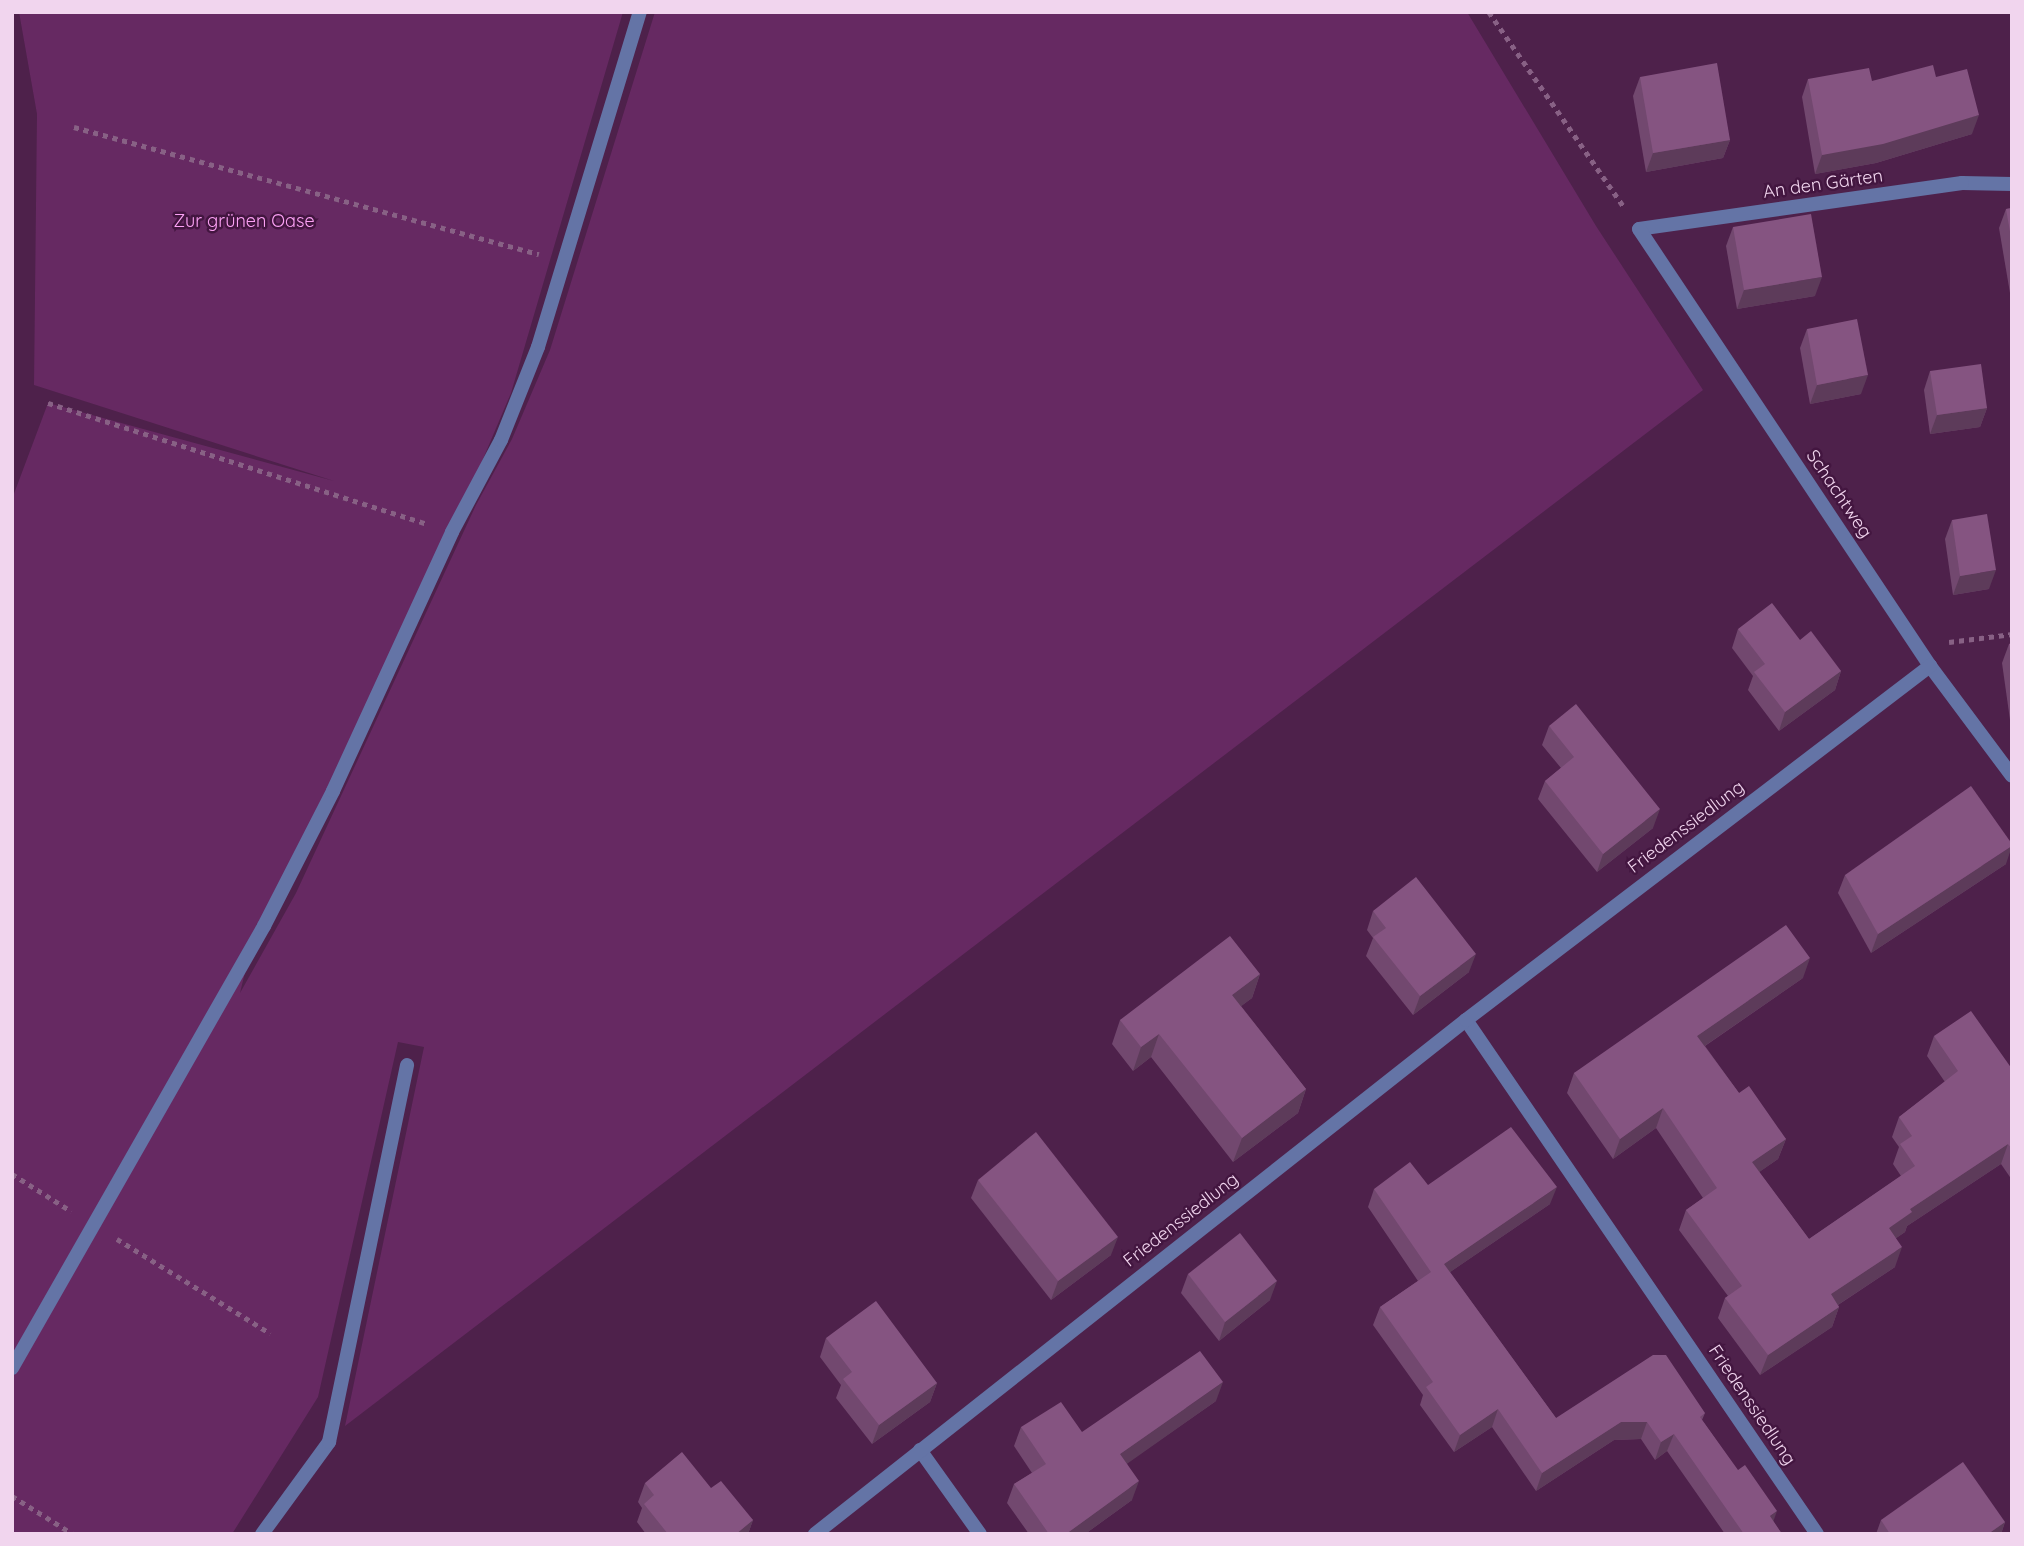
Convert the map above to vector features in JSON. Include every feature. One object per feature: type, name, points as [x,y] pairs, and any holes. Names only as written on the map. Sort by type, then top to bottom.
[{"type":"street","points":[[12,1368],[271,914],[333,791],[452,532],[501,440],[538,347],[640,12]]},
{"type":"street","name":"An den Gärten","points":[[1639,229],[1962,183],[2012,184]]},
{"type":"street","name":"Schachtweg","points":[[1639,229],[1930,666],[2012,776]]},
{"type":"street","name":"Friedenssiedlung","points":[[816,1534],[1466,1020],[1930,666]]},
{"type":"street","name":"Friedenssiedlung","points":[[1466,1020],[1817,1534]]},
{"type":"street","points":[[262,1534],[329,1442],[407,1065]]},
{"type":"street","points":[[920,1451],[980,1534]]},
{"type":"path","points":[[1489,12],[1639,229]]},
{"type":"path","points":[[74,127],[565,261]]},
{"type":"path","points":[[47,403],[452,532]]},
{"type":"path","points":[[1917,646],[2012,634]]},
{"type":"path","points":[[12,1174],[270,1333]]},
{"type":"path","points":[[12,1496],[73,1534]]},
{"type":"green space","name":"Zur grünen Oase","points":[[19,12],[623,12],[511,393],[452,532],[264,926],[257,923],[240,993],[296,893],[476,505],[512,439],[550,350],[655,12],[1467,12],[1596,226],[1703,390],[345,1426],[424,1047],[398,1042],[318,1397],[232,1534],[12,1534],[12,499],[48,403],[334,481],[34,385],[37,114]]},
{"type":"building","points":[[1717,63],[1730,140],[1653,153],[1640,77]]},
{"type":"building","points":[[1933,65],[1936,77],[1967,69],[1979,115],[1883,144],[1822,155],[1808,79],[1869,68],[1872,81]]},
{"type":"building","points":[[2012,208],[2012,243],[2006,209]]},
{"type":"building","points":[[1811,214],[1822,277],[1744,290],[1733,227]]},
{"type":"building","points":[[1857,319],[1868,375],[1817,385],[1807,329]]},
{"type":"building","points":[[1981,364],[1987,408],[1937,415],[1930,371]]},
{"type":"building","points":[[1987,514],[1996,570],[1960,576],[1952,520]]},
{"type":"building","points":[[1772,603],[1800,640],[1811,631],[1841,671],[1785,712],[1754,672],[1765,664],[1738,629]]},
{"type":"building","points":[[2012,643],[2012,665],[2009,644]]},
{"type":"building","points":[[1576,704],[1660,809],[1603,854],[1545,781],[1574,757],[1549,726]]},
{"type":"building","points":[[1971,786],[2012,846],[1878,934],[1845,875]]},
{"type":"building","points":[[1416,877],[1476,954],[1420,996],[1373,937],[1386,928],[1373,911]]},
{"type":"building","points":[[1786,925],[1810,958],[1697,1036],[1739,1093],[1749,1086],[1786,1139],[1752,1162],[1809,1239],[1915,1166],[1900,1144],[1912,1136],[1899,1117],[1958,1071],[1934,1036],[1971,1011],[2012,1069],[2012,1149],[2008,1144],[1910,1209],[1912,1212],[1889,1228],[1902,1247],[1831,1294],[1839,1307],[1768,1355],[1725,1298],[1742,1286],[1686,1210],[1717,1188],[1663,1108],[1620,1139],[1574,1073]]},
{"type":"building","points":[[1230,936],[1260,974],[1232,995],[1306,1089],[1242,1138],[1159,1034],[1141,1047],[1120,1020]]},
{"type":"building","points":[[1511,1127],[1557,1187],[1444,1264],[1556,1418],[1653,1355],[1666,1355],[1705,1413],[1700,1417],[1738,1470],[1745,1465],[1777,1511],[1770,1516],[1782,1534],[1744,1534],[1674,1434],[1661,1442],[1647,1422],[1621,1422],[1542,1473],[1498,1409],[1460,1435],[1426,1387],[1433,1382],[1380,1307],[1431,1272],[1374,1189],[1410,1162],[1428,1185]]},
{"type":"building","points":[[1036,1132],[1118,1237],[1058,1281],[978,1180]]},
{"type":"building","points":[[1240,1233],[1277,1281],[1225,1322],[1188,1274]]},
{"type":"building","points":[[876,1301],[937,1383],[879,1425],[843,1379],[852,1372],[826,1338]]},
{"type":"building","points":[[1200,1351],[1223,1382],[1120,1454],[1139,1481],[1066,1534],[1049,1534],[1014,1484],[1046,1464],[1021,1427],[1061,1402],[1082,1432]]},
{"type":"building","points":[[682,1452],[711,1488],[721,1481],[753,1520],[736,1534],[668,1534],[644,1504],[654,1495],[645,1483]]},
{"type":"building","points":[[1963,1462],[2005,1522],[1988,1534],[1890,1534],[1881,1520]]}]
